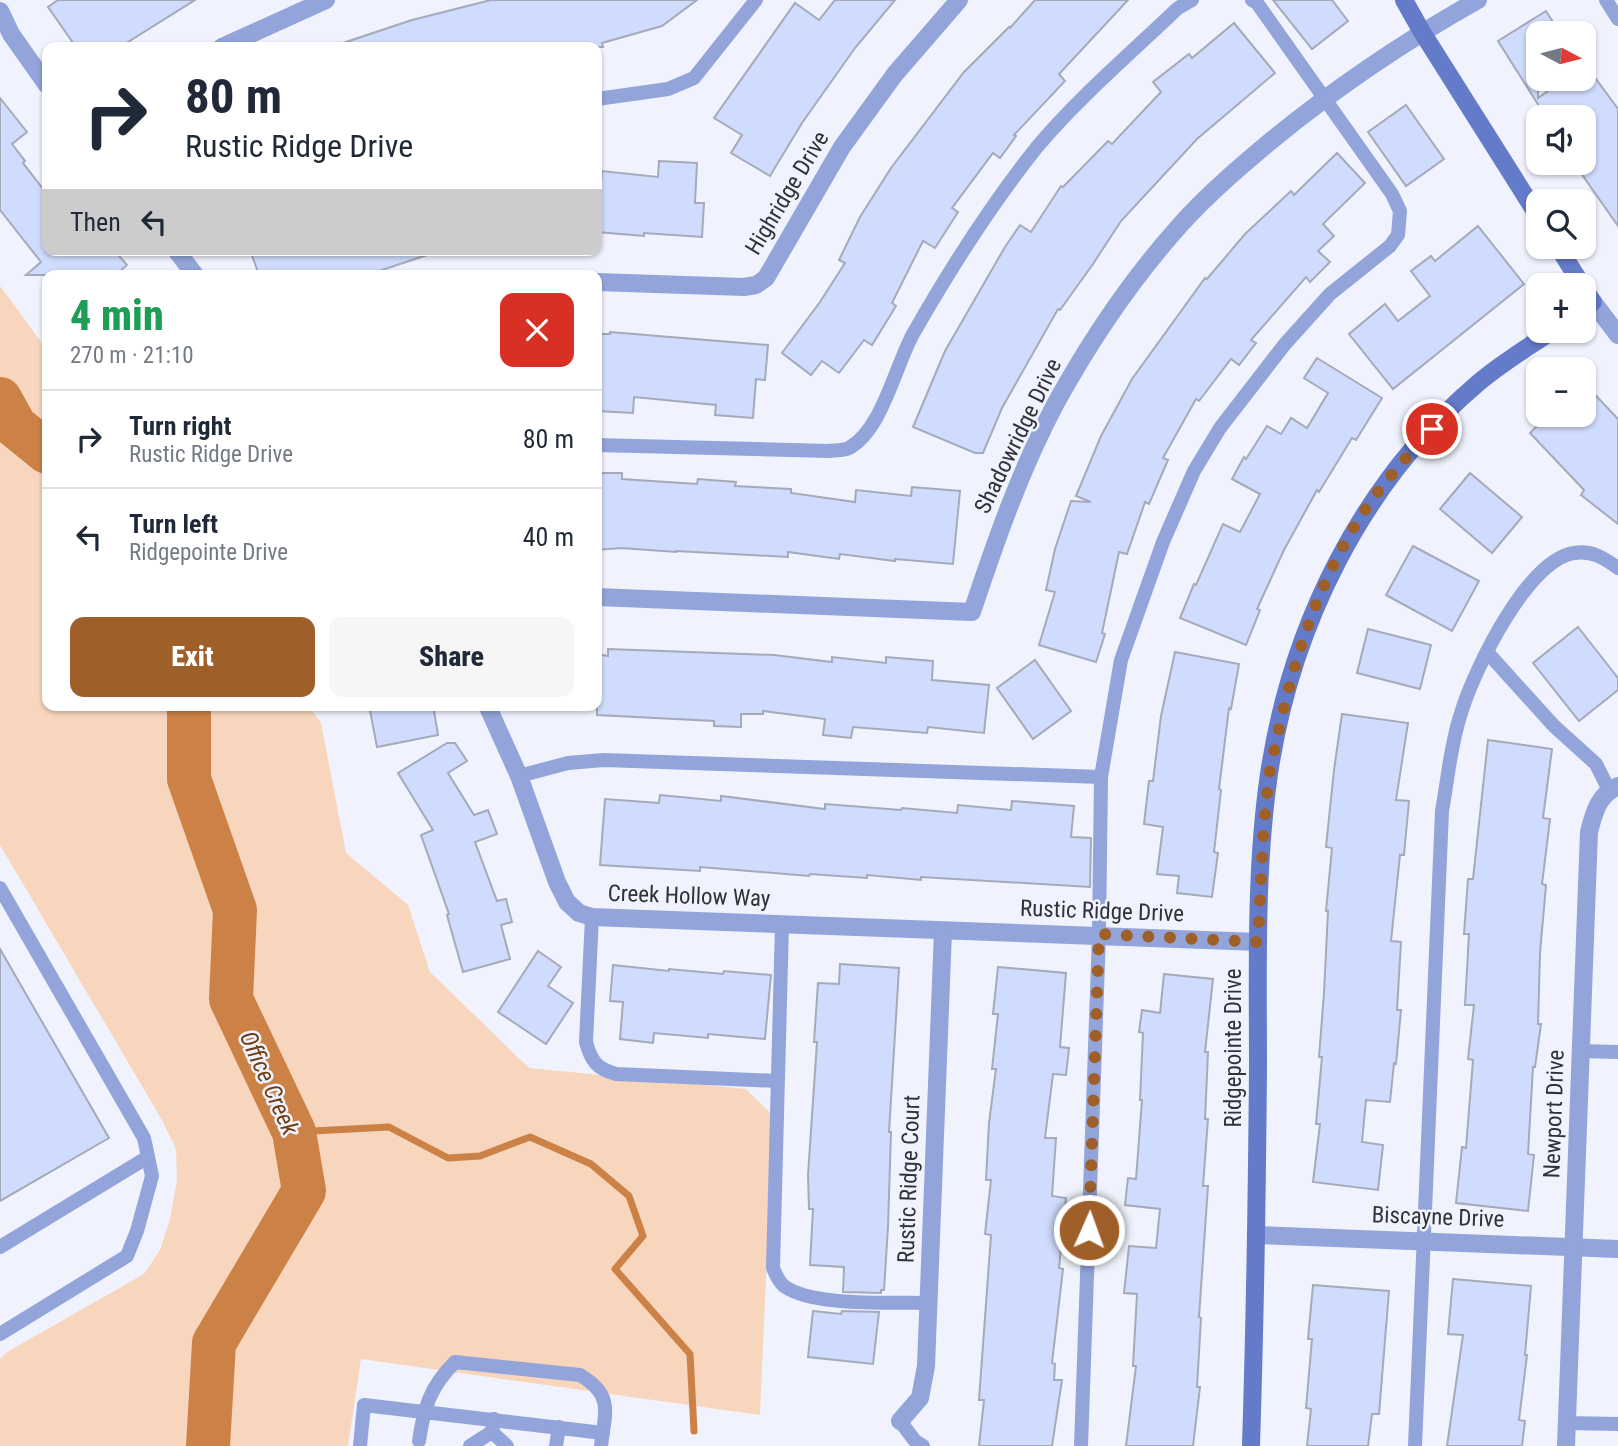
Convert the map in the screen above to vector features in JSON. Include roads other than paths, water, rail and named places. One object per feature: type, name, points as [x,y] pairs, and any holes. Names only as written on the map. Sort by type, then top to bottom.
[{"type":"street","points":[[233,42],[326,0]]},
{"type":"street","name":"Highridge Drive","points":[[602,282],[744,288],[756,285],[766,278],[842,147],[895,74],[959,0]]},
{"type":"street","points":[[1404,0],[1526,197]]},
{"type":"street","name":"Shadowridge Drive","points":[[602,597],[972,612],[999,532],[1057,401],[1108,316],[1182,223],[1240,167],[1324,98],[1422,32],[1478,0]]},
{"type":"street","points":[[0,11],[10,34],[42,78]]},
{"type":"street","points":[[1596,308],[1618,335]]},
{"type":"street","name":"Ridgepointe Drive","points":[[1251,1446],[1257,1235],[1258,942],[1269,773],[1289,684],[1311,618],[1336,563],[1384,483],[1448,411],[1479,383],[1535,343]]},
{"type":"street","name":"Creek Hollow Way","points":[[490,711],[519,776],[557,882],[567,902],[579,913],[592,917],[943,931]]},
{"type":"street","name":"Newport Drive","points":[[1566,1446],[1590,832],[1595,808],[1613,788]]},
{"type":"street","name":"Rustic Ridge Drive","points":[[943,931],[1099,934],[1258,942]]},
{"type":"street","name":"Rustic Ridge Court","points":[[900,1421],[920,1398],[926,1366],[943,931]]},
{"type":"street","name":"Biscayne Drive","points":[[1257,1235],[1618,1249]]},
{"type":"lane","points":[[602,98],[668,89],[694,78],[756,0]]},
{"type":"lane","points":[[602,445],[847,450],[872,428],[904,352],[943,282],[996,202],[1039,146],[1079,104],[1178,8],[1192,0]]},
{"type":"lane","points":[[1081,1446],[1099,934],[1101,777],[1121,660],[1163,542],[1194,471],[1220,428],[1285,344],[1331,294],[1390,246],[1398,235],[1400,211],[1392,194],[1257,3],[1252,0]]},
{"type":"lane","points":[[1606,0],[1618,19]]},
{"type":"lane","points":[[1415,1446],[1442,811],[1453,742],[1462,710],[1487,652],[1512,607],[1532,583],[1559,557],[1571,553],[1593,553],[1618,568]]},
{"type":"lane","points":[[1487,652],[1554,726],[1596,764],[1613,788]]},
{"type":"lane","points":[[519,776],[568,763],[617,760],[1101,777]]},
{"type":"lane","points":[[0,888],[144,1138],[152,1176],[127,1256],[0,1334]]},
{"type":"lane","points":[[592,917],[586,1042],[596,1065],[616,1074],[777,1082]]},
{"type":"lane","points":[[782,924],[774,1268],[778,1279],[802,1296],[928,1303]]},
{"type":"lane","points":[[1581,1051],[1618,1052]]},
{"type":"lane","points":[[0,1247],[148,1157]]},
{"type":"lane","points":[[360,1446],[364,1405],[423,1412],[493,1426],[559,1427],[602,1439],[606,1414],[597,1385],[580,1375],[455,1362],[440,1377],[423,1412],[419,1441]]},
{"type":"lane","points":[[900,1421],[915,1441],[923,1446]]},
{"type":"lane","points":[[1567,1423],[1618,1424]]},
{"type":"lane","points":[[470,1446],[493,1426]]},
{"type":"lane","points":[[485,1446],[493,1426]]},
{"type":"lane","points":[[493,1426],[499,1446]]},
{"type":"lane","points":[[493,1426],[507,1446]]},
{"type":"lane","points":[[556,1445],[559,1427]]},
{"type":"waterway","name":"Office Creek","points":[[0,399],[15,426],[42,448]]},
{"type":"waterway","name":"Office Creek","points":[[189,711],[189,779],[235,910],[231,999],[294,1132],[304,1191],[214,1343],[208,1446]]},
{"type":"waterway","points":[[294,1132],[389,1127],[448,1158],[480,1156],[530,1137],[591,1164],[629,1196],[643,1236],[615,1269],[690,1354],[694,1431]]}]
